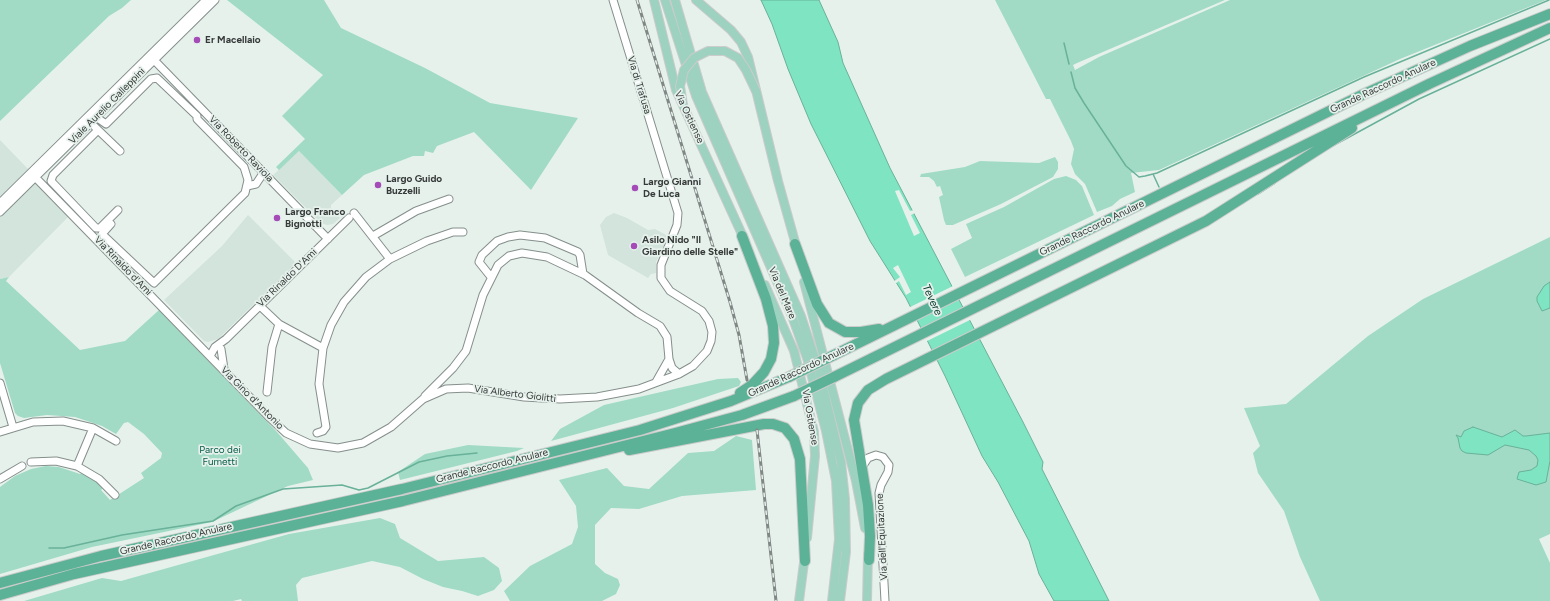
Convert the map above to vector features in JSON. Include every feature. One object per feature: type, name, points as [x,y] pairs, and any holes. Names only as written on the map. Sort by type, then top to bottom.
[{"type":"highway","name":"Grande Raccordo Anulare","points":[[0,583],[101,556],[402,489],[640,430],[699,412],[744,396],[789,377],[904,321],[1364,94],[1470,46],[1550,14]]},
{"type":"highway","name":"Grande Raccordo Anulare","points":[[0,595],[116,564],[362,510],[560,462],[719,422],[765,407],[794,396],[864,363],[1391,102],[1550,28]]},
{"type":"highway","points":[[869,560],[869,513],[855,432],[854,414],[862,396],[877,383],[1180,234],[1227,209],[1391,102]]},
{"type":"highway","points":[[699,412],[734,396],[752,385],[764,372],[772,355],[774,338],[772,319],[742,236]]},
{"type":"highway","points":[[795,244],[820,311],[832,325],[841,331],[848,332],[876,330],[904,321]]},
{"type":"highway","points":[[560,462],[684,441],[764,424],[782,426],[788,430],[794,438],[800,459],[805,561]]},
{"type":"main road","name":"Via Ostiense","points":[[652,0],[674,82],[683,105],[791,342],[813,423],[816,456],[805,561],[799,601]]},
{"type":"main road","name":"Via del Mare","points":[[665,0],[699,103],[790,312],[806,358],[831,452],[836,489],[838,551],[832,601]]},
{"type":"main road","name":"Via del Mare","points":[[675,0],[702,92],[801,316],[819,371],[838,447],[844,489],[846,544],[840,601]]},
{"type":"main road","points":[[696,0],[729,28],[738,39],[749,61],[778,181],[856,481],[865,523],[869,560],[867,601]]},
{"type":"main road","points":[[683,105],[680,86],[684,70],[694,58],[708,51],[725,51],[738,58],[746,70],[756,91]]},
{"type":"street","name":"Viale Aurelio Galleppini","points":[[0,203],[206,0]]},
{"type":"street","name":"Viale Aurelio Galleppini","points":[[0,212],[215,0]]},
{"type":"street","name":"Via di Trafusa","points":[[613,0],[665,171],[678,220],[662,261],[661,278],[670,292],[702,311],[709,321],[712,332],[710,344],[704,354],[693,366],[678,374]]},
{"type":"street","name":"Via Roberto Raviola","points":[[154,60],[263,174],[328,239]]},
{"type":"street","points":[[93,120],[106,124],[150,79],[157,78],[197,116],[197,119],[244,167],[248,178],[245,194],[154,283],[104,236],[113,225]]},
{"type":"street","points":[[93,120],[98,130],[120,150]]},
{"type":"street","points":[[98,130],[53,175],[51,181],[96,228],[100,228],[118,210]]},
{"type":"street","points":[[248,178],[263,174]]},
{"type":"street","points":[[247,186],[256,184],[263,174]]},
{"type":"street","name":"Via Rinaldo d'Ami","points":[[35,177],[210,356]]},
{"type":"street","points":[[390,259],[373,236],[416,211],[449,199]]},
{"type":"street","name":"Via Rinaldo D'Ami","points":[[210,356],[226,338],[352,216],[373,236]]},
{"type":"street","points":[[317,433],[323,431],[326,427],[319,384],[323,348],[334,318],[346,298],[368,275],[390,259],[427,241],[453,232],[463,232]]},
{"type":"street","points":[[491,277],[478,262],[482,254],[497,241],[520,235],[545,238],[578,252],[580,255],[583,274]]},
{"type":"street","name":"Via Gino d'Antonio","points":[[210,356],[283,430],[300,441],[322,447],[343,448],[372,439],[395,424],[447,376],[462,357],[468,345],[479,306],[491,277],[504,259],[512,255],[522,253],[547,257],[583,274],[638,313],[660,326],[667,337],[669,359]]},
{"type":"street","points":[[260,306],[279,324],[323,348]]},
{"type":"street","points":[[267,392],[272,347],[279,324]]},
{"type":"street","points":[[201,346],[219,347],[224,371]]},
{"type":"street","points":[[669,359],[672,368],[678,374]]},
{"type":"street","points":[[656,383],[669,359]]},
{"type":"street","name":"Via Alberto Giolitti","points":[[422,399],[444,390],[457,388],[540,398],[572,399],[619,394],[656,383],[678,374]]},
{"type":"street","points":[[447,376],[457,388]]},
{"type":"street","points":[[444,390],[447,376]]},
{"type":"street","points":[[0,383],[13,427]]},
{"type":"street","points":[[0,432],[33,422],[67,422],[93,428],[116,441]]},
{"type":"street","points":[[77,466],[93,428]]},
{"type":"street","name":"Via dell'Equitazione","points":[[862,468],[868,458],[876,454],[883,457],[889,465],[888,472],[879,493],[885,601]]},
{"type":"street","points":[[31,462],[56,461],[77,466],[99,479],[115,495]]},
{"type":"street","points":[[0,479],[22,466]]},
{"type":"shaded area","points":[[0,140],[28,169],[37,183],[69,216],[9,277],[0,279]]},
{"type":"shaded area","points":[[299,151],[342,195],[331,205],[331,208],[340,218],[333,224],[327,225],[321,223],[273,175]]},
{"type":"shaded area","name":"Asilo Nido \"Il Giardino delle Stelle\"","points":[[614,213],[627,218],[648,230],[655,229],[668,236],[656,262],[656,273],[651,274],[648,278],[608,255],[600,225],[606,217]]},
{"type":"shaded area","points":[[248,215],[296,263],[218,339],[208,342],[204,341],[164,300],[222,246]]},
{"type":"green space","points":[[0,0],[131,0],[109,16],[0,121]]},
{"type":"green space","points":[[227,0],[324,0],[341,28],[425,68],[490,103],[578,118],[531,190],[474,132],[437,146],[433,153],[425,151],[424,156],[413,156],[364,175],[342,195],[299,151],[279,170],[276,167],[305,139],[282,116],[323,75]]},
{"type":"green space","points":[[995,0],[1225,0],[1077,63],[1073,65],[1075,70],[1099,57],[1230,0],[1546,0],[1400,59],[1159,170],[1131,173],[1135,192],[1120,199],[1112,206],[1097,212],[1085,184],[1075,174],[1071,164],[1074,149],[1071,141],[1050,99],[1046,99]]},
{"type":"green space","points":[[1055,157],[1058,162],[1058,169],[1053,177],[1001,204],[953,225],[946,225],[944,220],[939,197],[943,195],[940,186],[937,187],[934,181],[929,177],[920,177],[921,174],[965,167],[980,161],[1039,163]]},
{"type":"green space","points":[[1066,176],[1076,180],[1082,186],[1094,215],[965,277],[951,249],[972,238],[966,224],[1004,207],[1054,179]]},
{"type":"green space","points":[[1550,237],[1550,534],[1539,539],[1550,563],[1550,601],[1320,601],[1300,557],[1284,511],[1258,473],[1253,453],[1260,446],[1244,408],[1286,404],[1368,336],[1423,299]]},
{"type":"green space","name":"Parco dei Fumetti","points":[[9,277],[6,281],[80,350],[125,341],[159,310],[277,432],[308,468],[313,480],[288,486],[212,522],[92,547],[0,574],[0,487],[15,476],[31,469],[46,466],[59,467],[80,474],[83,471],[104,487],[101,490],[110,500],[144,478],[141,473],[161,458],[162,453],[144,434],[128,422],[124,423],[116,434],[102,426],[75,417],[47,415],[24,418],[15,413],[0,363],[0,279]]},
{"type":"green space","points":[[738,378],[741,382],[739,386],[673,408],[551,441],[560,429],[604,405],[718,379]]},
{"type":"green space","points":[[736,436],[752,440],[756,490],[682,496],[639,509],[611,508],[595,525],[595,564],[605,573],[618,579],[620,585],[616,594],[602,601],[510,601],[504,591],[530,566],[572,544],[578,527],[576,506],[559,480],[607,468],[624,486],[649,489],[688,453],[714,451]]},
{"type":"green space","points":[[468,445],[524,448],[400,480],[398,472],[425,454]]},
{"type":"green space","points":[[380,518],[395,524],[400,538],[438,561],[484,557],[499,568],[502,581],[494,590],[478,596],[443,587],[400,567],[372,561],[302,578],[296,585],[298,601],[242,601],[241,599],[233,601],[24,601],[102,578],[121,581],[289,534]]},
{"type":"water","name":"Tevere","points":[[761,0],[819,0],[838,42],[843,63],[890,168],[1023,422],[1043,462],[1042,469],[1109,601],[1054,601],[1039,574],[1029,541],[998,482],[982,456],[945,376],[906,298],[870,241],[811,124],[788,69],[772,24]]},
{"type":"water","points":[[1550,282],[1550,308],[1542,311],[1537,301],[1537,297],[1544,286]]},
{"type":"water","points":[[1473,427],[1502,437],[1515,430],[1523,436],[1550,433],[1550,461],[1546,482],[1536,485],[1517,479],[1519,472],[1531,470],[1537,466],[1538,460],[1536,456],[1529,450],[1505,445],[1488,455],[1466,453],[1462,451],[1456,435],[1461,437],[1464,431]]},
{"type":"pier","points":[[899,190],[910,211],[914,210],[915,213],[911,215],[920,233],[914,236],[895,191]]},
{"type":"pier","points":[[898,265],[911,292],[906,295],[899,281],[895,284],[893,282],[900,277],[893,268]]},
{"type":"pier","points":[[955,285],[961,298],[915,321],[908,308]]},
{"type":"pier","points":[[966,307],[972,319],[925,342],[919,330]]},
{"type":"waterway","points":[[1071,72],[1075,88],[1084,103],[1126,166],[1139,177],[1157,173],[1364,77],[1549,0]]},
{"type":"waterway","points":[[1327,149],[1419,99],[1550,39]]},
{"type":"waterway","points":[[1064,43],[1069,64]]},
{"type":"waterway","points":[[1153,174],[1159,187]]},
{"type":"waterway","points":[[1257,193],[1258,194],[1275,183]]},
{"type":"waterway","points":[[49,548],[64,548],[122,535],[213,521],[236,506],[283,489],[342,485],[359,490],[368,488],[419,462],[447,456],[477,453]]},
{"type":"railway","points":[[637,0],[730,302],[739,335],[747,380]]},
{"type":"railway","points":[[757,430],[776,601]]},
{"type":"place","name":"Er Macellaio","points":[[197,40]]},
{"type":"place","name":"Largo Guido Buzzelli","points":[[378,185]]},
{"type":"place","name":"Largo Gianni De Luca","points":[[635,188]]},
{"type":"place","name":"Largo Franco Bignotti","points":[[277,218]]},
{"type":"place","name":"Asilo Nido \"Il Giardino delle Stelle\"","points":[[634,246]]}]
